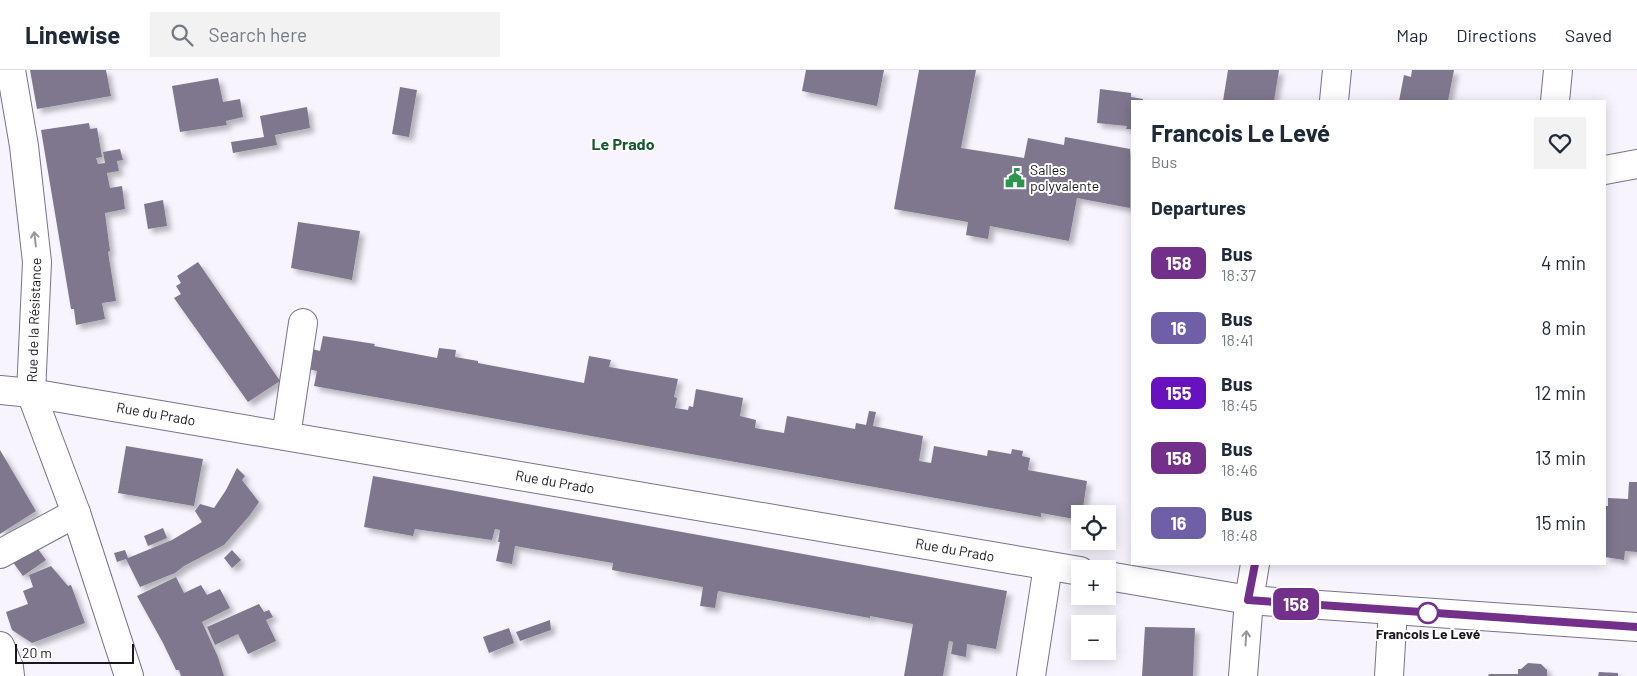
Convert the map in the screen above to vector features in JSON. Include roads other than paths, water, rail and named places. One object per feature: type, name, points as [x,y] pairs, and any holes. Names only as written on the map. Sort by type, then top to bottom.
[{"type":"street","name":"Rue de la Résistance","points":[[11,70],[24,146],[37,262],[31,392],[76,513],[129,676]]},
{"type":"street","points":[[1334,100],[1337,70]]},
{"type":"street","points":[[1555,100],[1558,70]]},
{"type":"street","points":[[1606,170],[1637,164]]},
{"type":"street","points":[[286,436],[303,323]]},
{"type":"street","name":"Rue du Prado","points":[[0,390],[31,392],[1071,570]]},
{"type":"street","points":[[0,554],[76,513]]},
{"type":"street","points":[[1243,676],[1248,600],[1255,565]]},
{"type":"street","points":[[1031,676],[1048,566]]},
{"type":"street","points":[[1116,577],[1248,600],[1637,627]]},
{"type":"street","points":[[1389,676],[1393,610]]},
{"type":"street","points":[[0,646],[9,667],[10,676]]},
{"type":"place","name":"Salles polyvalente","points":[[1015,178]]},
{"type":"place","name":"Francois Le Levé","points":[[1428,613]]},
{"type":"district","name":"Le Prado","points":[[623,144]]}]
